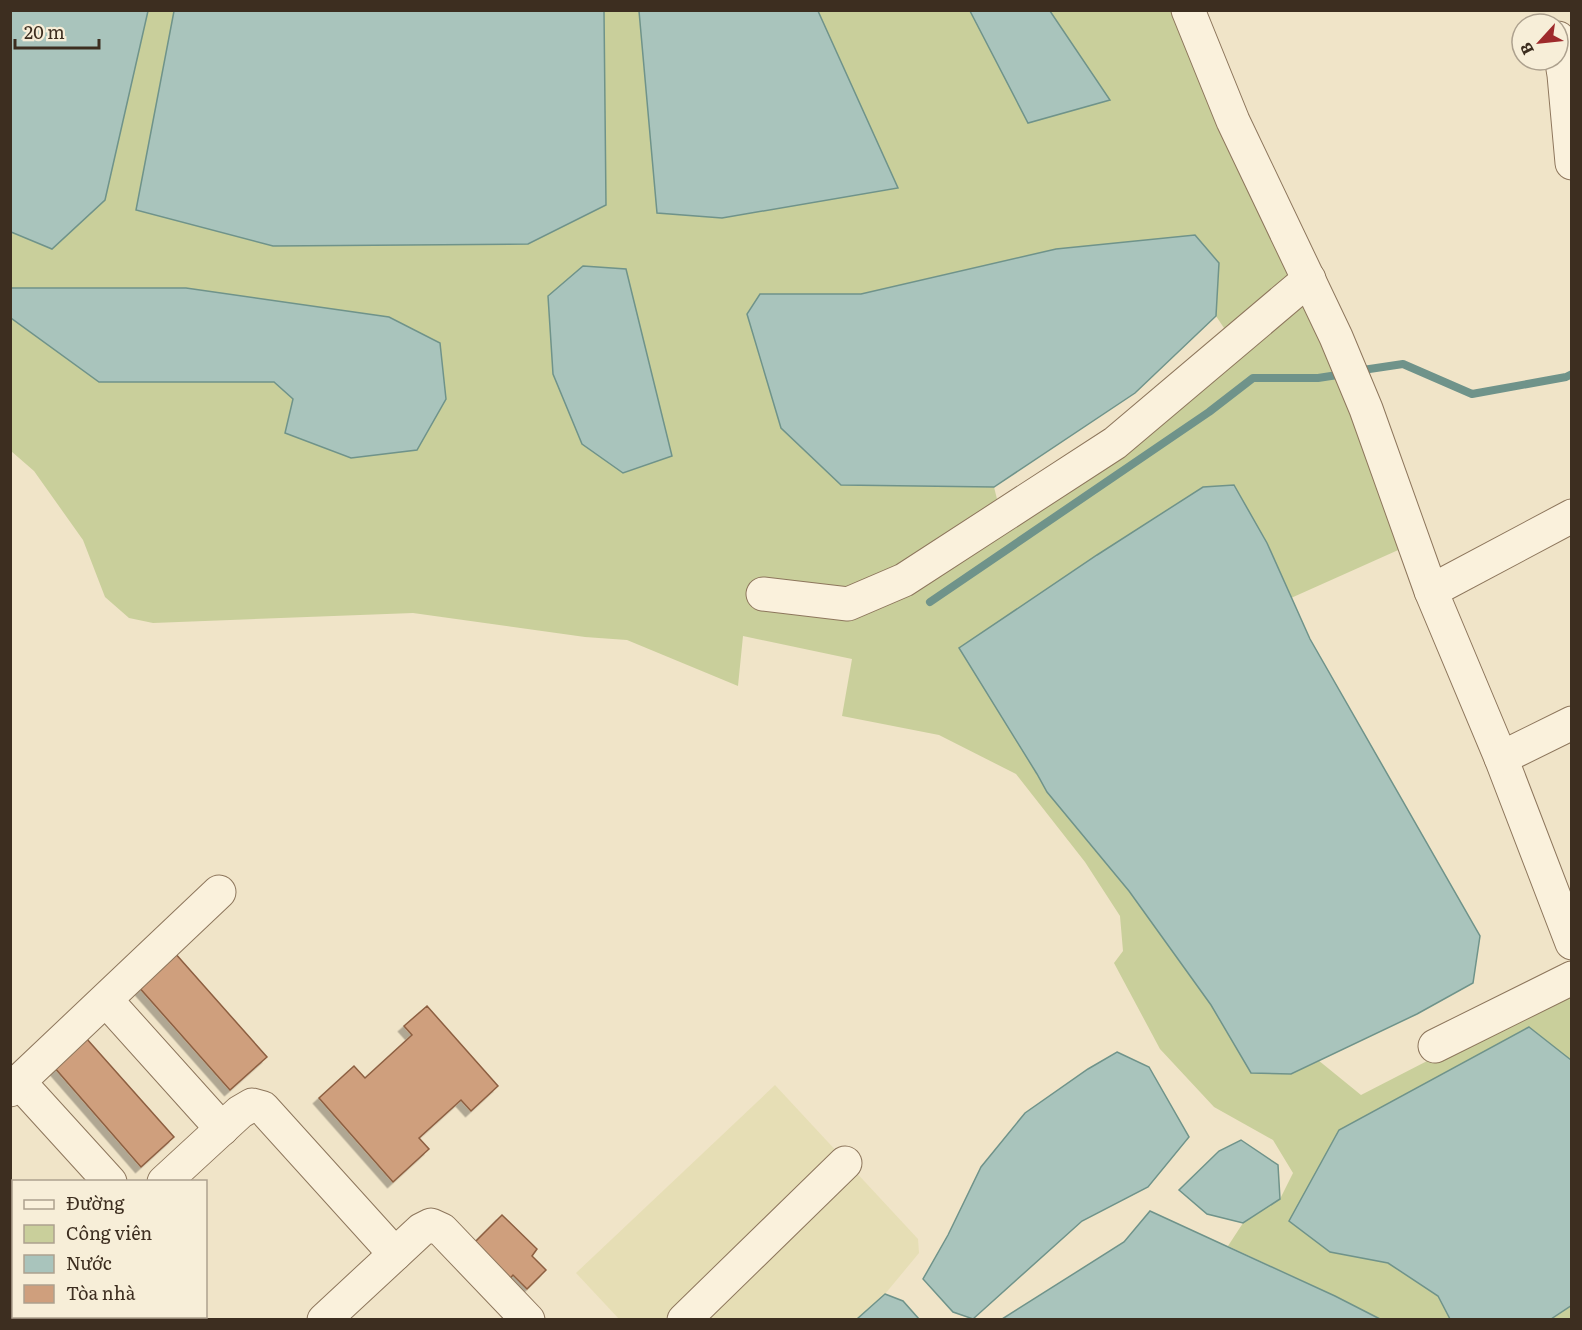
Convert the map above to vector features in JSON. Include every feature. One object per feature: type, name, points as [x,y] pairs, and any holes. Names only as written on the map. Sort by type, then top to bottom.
[{"type":"street","points":[[1188,10],[1233,121],[1336,337],[1366,409],[1431,591],[1501,758],[1572,943]]},
{"type":"street","points":[[1563,72],[1570,125],[1572,163]]},
{"type":"street","points":[[763,594],[848,604],[904,580],[1115,443],[1308,279]]},
{"type":"street","points":[[1431,591],[1572,516]]},
{"type":"street","points":[[1501,758],[1572,723]]},
{"type":"street","points":[[108,1180],[15,1086],[219,892]]},
{"type":"street","points":[[1435,1046],[1572,978]]},
{"type":"street","points":[[106,1000],[222,1129]]},
{"type":"street","points":[[166,1180],[240,1112],[252,1105],[263,1108],[395,1254]]},
{"type":"street","points":[[684,1320],[844,1163]]},
{"type":"street","points":[[324,1320],[395,1254],[431,1225],[442,1230],[528,1320]]},
{"type":"shaded area","points":[[775,1085],[918,1239],[919,1253],[885,1294],[857,1319],[619,1319],[576,1273]]},
{"type":"green space","points":[[10,11],[1178,11],[1296,277],[1228,334],[1216,316],[1219,263],[1056,249],[861,294],[761,294],[841,485],[994,487],[999,507],[1304,296],[1405,547],[1291,598],[1267,543],[1097,555],[959,648],[1047,792],[1129,891],[1211,1005],[1251,1073],[1291,1074],[1318,1060],[1361,1095],[1571,987],[1571,1319],[1380,1319],[1228,1246],[1243,1223],[1280,1199],[1293,1173],[1273,1140],[1214,1107],[1160,1049],[1114,963],[1123,951],[1120,916],[1085,862],[1016,774],[939,735],[842,716],[852,659],[743,636],[738,686],[627,640],[585,637],[413,613],[153,623],[129,618],[105,597],[83,540],[34,471],[11,451]]},
{"type":"water","points":[[10,11],[148,11],[105,200],[52,249],[11,232]]},
{"type":"water","points":[[174,11],[604,11],[606,205],[528,244],[273,246],[136,210]]},
{"type":"water","points":[[639,11],[818,11],[898,188],[722,218],[657,213]]},
{"type":"water","points":[[970,11],[1050,11],[1110,100],[1028,123]]},
{"type":"water","points":[[1195,235],[1219,263],[1216,316],[1135,393],[994,487],[841,485],[781,428],[747,314],[760,294],[861,294],[1056,249]]},
{"type":"water","points":[[583,266],[626,269],[672,456],[623,473],[582,444],[553,374],[548,296]]},
{"type":"water","points":[[11,288],[186,288],[389,317],[440,343],[446,399],[417,450],[351,458],[285,433],[293,399],[274,382],[99,382],[11,318]]},
{"type":"water","points":[[1234,485],[1267,543],[1310,639],[1480,936],[1473,983],[1417,1014],[1291,1074],[1251,1073],[1211,1005],[1129,891],[1047,792],[959,648],[1203,487]]},
{"type":"water","points":[[1529,1027],[1571,1060],[1572,1305],[1551,1319],[1450,1319],[1438,1296],[1388,1263],[1330,1252],[1289,1221],[1339,1130]]},
{"type":"water","points":[[1117,1052],[1149,1067],[1189,1137],[1148,1187],[1082,1221],[973,1319],[953,1312],[923,1279],[948,1235],[981,1167],[1025,1113],[1088,1069]]},
{"type":"water","points":[[1241,1140],[1278,1165],[1280,1199],[1243,1223],[1207,1214],[1179,1190],[1219,1151]]},
{"type":"water","points":[[1150,1211],[1380,1319],[1002,1319],[1124,1242]]},
{"type":"water","points":[[885,1294],[903,1301],[919,1319],[857,1319]]},
{"type":"building","points":[[174,952],[267,1057],[230,1090],[137,985]]},
{"type":"building","points":[[427,1006],[498,1086],[471,1111],[461,1100],[419,1138],[429,1149],[393,1182],[319,1098],[354,1066],[365,1078],[412,1035],[404,1026]]},
{"type":"building","points":[[86,1038],[174,1137],[141,1167],[54,1067]]},
{"type":"building","points":[[10,1185],[12,1186],[12,1252],[10,1251]]},
{"type":"building","points":[[502,1215],[537,1249],[532,1256],[546,1270],[527,1289],[513,1275],[506,1283],[470,1247]]},
{"type":"waterway","points":[[1356,371],[1403,364],[1472,394],[1572,374]]},
{"type":"waterway","points":[[930,602],[1209,412],[1253,378],[1318,378],[1344,374]]}]
